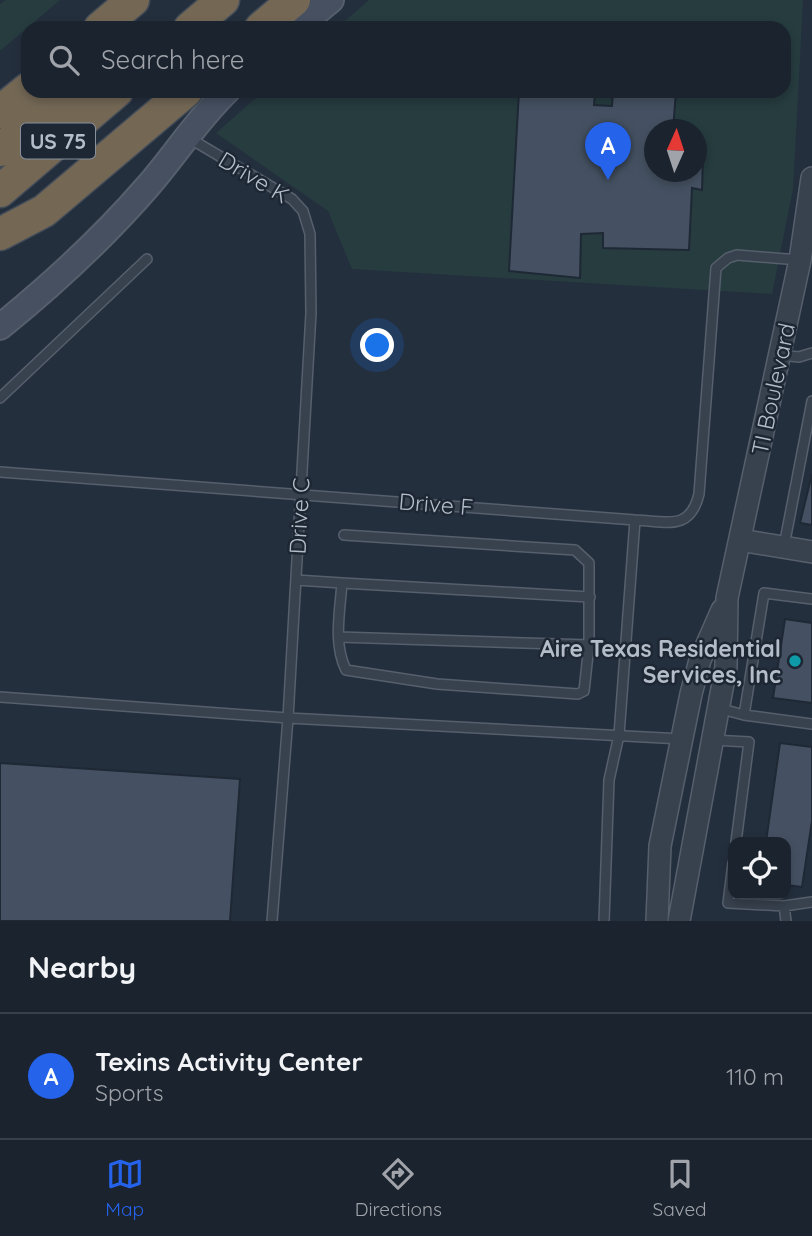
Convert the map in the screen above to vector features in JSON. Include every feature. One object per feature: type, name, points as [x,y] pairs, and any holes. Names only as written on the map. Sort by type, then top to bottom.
[{"type":"highway","points":[[108,21],[133,0]]},
{"type":"highway","points":[[126,21],[151,0]]},
{"type":"highway","points":[[198,21],[223,0]]},
{"type":"highway","points":[[269,21],[294,0]]},
{"type":"highway","name":"US 75","points":[[0,112],[21,95]]},
{"type":"highway","points":[[0,128],[35,98]]},
{"type":"highway","points":[[0,150],[65,98]]},
{"type":"highway","name":"US 75","points":[[0,191],[109,98]]},
{"type":"highway","points":[[0,234],[44,211],[178,98]]},
{"type":"main road","points":[[306,21],[331,0]]},
{"type":"main road","points":[[0,327],[102,237],[160,173],[186,137],[221,98]]},
{"type":"street","name":"TI Boulevard","points":[[657,921],[660,846],[682,738],[700,660],[727,598],[808,230],[812,178]]},
{"type":"street","points":[[740,540],[812,552]]},
{"type":"street","name":"TI Boulevard","points":[[679,921],[726,667],[727,598]]},
{"type":"street","points":[[682,738],[711,740]]},
{"type":"lane","name":"Drive K","points":[[186,137],[292,199],[303,211],[310,234],[311,313]]},
{"type":"lane","name":"Drive F","points":[[0,472],[635,520],[674,522],[686,519],[696,505],[716,268],[728,258],[737,255],[800,260]]},
{"type":"lane","points":[[0,398],[147,259]]},
{"type":"lane","name":"Drive C","points":[[272,921],[288,719],[311,313]]},
{"type":"lane","points":[[780,355],[799,357],[812,353]]},
{"type":"lane","points":[[784,547],[812,401]]},
{"type":"lane","points":[[604,921],[610,780],[619,735],[635,520]]},
{"type":"lane","points":[[342,583],[339,637],[340,657],[346,670],[437,684],[578,694],[584,691],[589,645],[589,563],[575,550],[344,535]]},
{"type":"lane","points":[[296,580],[590,597]]},
{"type":"lane","points":[[744,715],[764,593],[812,599]]},
{"type":"lane","points":[[339,637],[589,645]]},
{"type":"lane","points":[[0,697],[288,719],[682,738]]},
{"type":"lane","points":[[718,708],[744,715],[812,724]]},
{"type":"lane","points":[[711,740],[749,742],[737,837]]},
{"type":"lane","points":[[728,900],[728,903],[785,906],[812,902]]},
{"type":"lane","points":[[785,906],[786,921]]},
{"type":"green space","points":[[6,0],[60,0],[35,21],[21,21],[21,33],[0,51],[0,4]]},
{"type":"green space","points":[[369,0],[803,0],[793,189],[772,294],[352,269],[328,211],[216,133],[256,98],[791,98],[791,21],[345,21]]},
{"type":"building","points":[[519,98],[595,98],[594,105],[612,106],[613,98],[675,98],[674,119],[644,119],[644,182],[702,182],[702,190],[692,188],[689,250],[603,248],[603,233],[581,234],[580,278],[509,271]]},
{"type":"building","points":[[812,474],[812,525],[800,523]]},
{"type":"building","name":"Aire Texas Residential Services, Inc","points":[[785,619],[812,623],[812,703],[773,698]]},
{"type":"building","points":[[780,743],[812,747],[812,821],[802,887],[791,886],[791,837],[767,837]]},
{"type":"building","points":[[0,763],[240,779],[230,921],[0,921]]},
{"type":"place","name":"Texins Activity Center","points":[[608,180]]},
{"type":"place","name":"Aire Texas Residential Services, Inc","points":[[795,661]]}]
